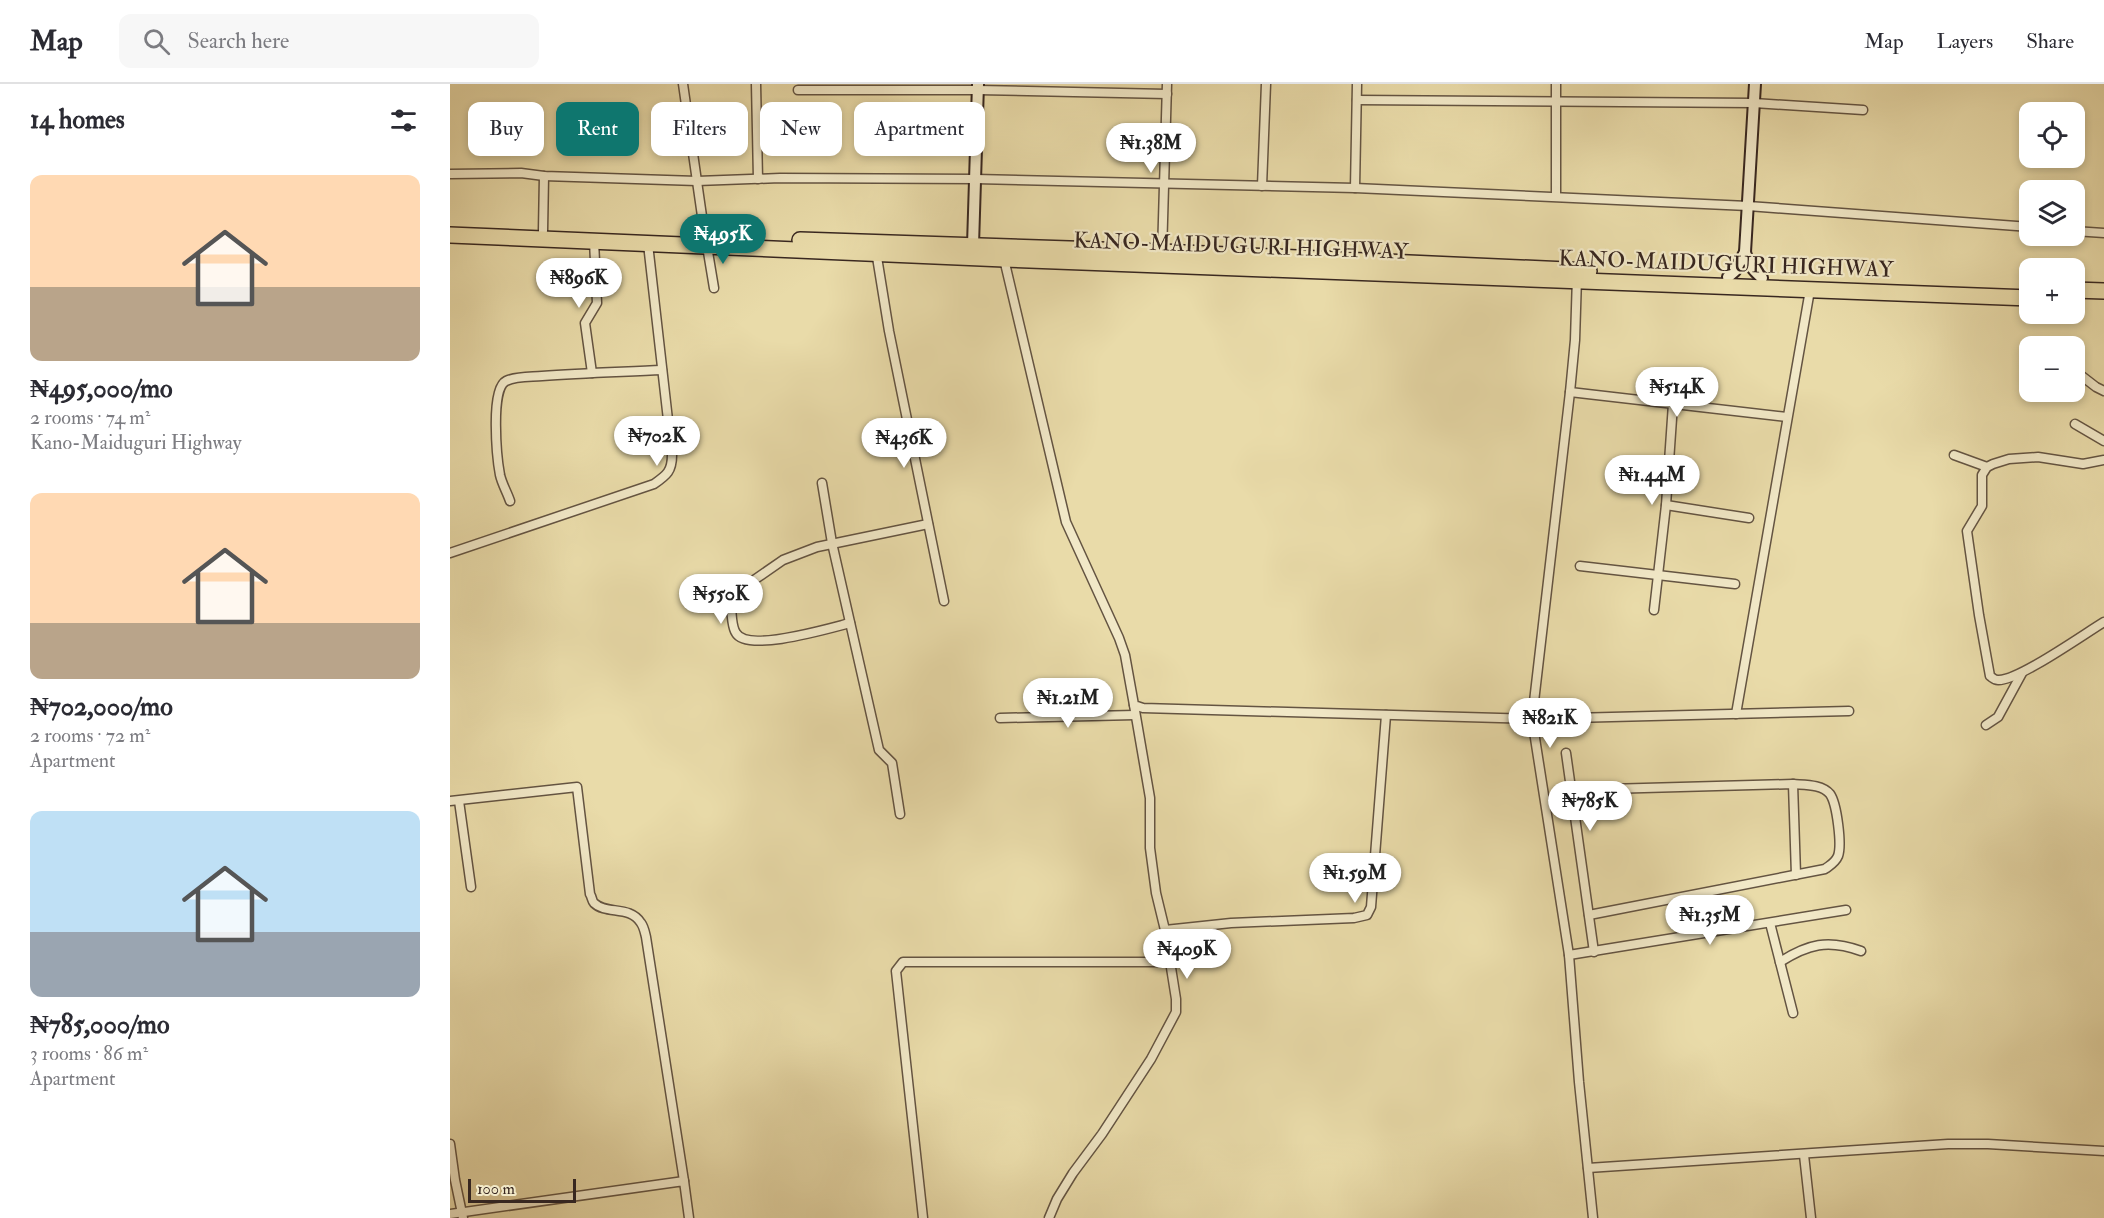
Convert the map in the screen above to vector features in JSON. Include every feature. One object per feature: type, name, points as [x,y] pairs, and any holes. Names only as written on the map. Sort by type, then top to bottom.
[{"type":"highway","name":"KANO-MAIDUGURI HIGHWAY","points":[[450,227],[706,242],[876,248],[1005,259],[1161,259]]},
{"type":"highway","name":"KANO-MAIDUGURI HIGHWAY","points":[[450,235],[648,244],[706,242]]},
{"type":"highway","name":"KANO-MAIDUGURI HIGHWAY","points":[[876,248],[973,245],[1161,259],[1577,276],[1810,290],[2019,298]]},
{"type":"highway","name":"KANO-MAIDUGURI HIGHWAY","points":[[1577,276],[1728,277],[2019,288]]},
{"type":"highway","points":[[2085,290],[2104,291]]},
{"type":"highway","points":[[2085,300],[2104,301]]},
{"type":"street","points":[[683,84],[714,288]]},
{"type":"street","points":[[756,84],[758,179]]},
{"type":"street","points":[[1161,259],[1167,84]]},
{"type":"street","points":[[1262,186],[1266,84]]},
{"type":"street","points":[[1354,188],[1357,84]]},
{"type":"street","points":[[1556,84],[1556,196]]},
{"type":"street","points":[[1755,84],[1746,252],[1748,263],[1762,278]]},
{"type":"street","points":[[798,90],[978,87],[1167,94]]},
{"type":"street","points":[[973,245],[978,87]]},
{"type":"street","points":[[1357,100],[1754,103],[1863,110]]},
{"type":"street","points":[[450,174],[521,174],[697,181],[976,179],[1354,188],[1748,206],[2019,226]]},
{"type":"street","points":[[543,231],[544,176]]},
{"type":"street","points":[[2085,232],[2104,233]]},
{"type":"street","points":[[592,373],[585,323],[597,303],[594,241]]},
{"type":"street","points":[[450,553],[654,484],[667,475],[672,468],[648,244]]},
{"type":"street","points":[[876,248],[889,331],[944,601]]},
{"type":"street","points":[[1728,277],[1736,271],[1746,252]]},
{"type":"street","points":[[1005,259],[1066,522],[1125,655],[1150,798],[1150,848],[1156,894],[1165,930],[1176,999],[1176,1012],[1168,1029],[1118,1110],[1073,1173],[1057,1199],[1049,1218]]},
{"type":"street","points":[[1577,276],[1575,340],[1570,392],[1540,634],[1532,719],[1569,955],[1593,1218]]},
{"type":"street","points":[[1736,714],[1810,290]]},
{"type":"street","points":[[510,501],[500,476],[498,454],[496,400],[500,386],[505,381],[520,378],[662,370]]},
{"type":"street","points":[[2085,378],[2104,391]]},
{"type":"street","points":[[1570,392],[1788,417]]},
{"type":"street","points":[[1654,610],[1666,505],[1673,404]]},
{"type":"street","points":[[2075,424],[2104,441]]},
{"type":"street","points":[[1954,455],[1987,467],[2009,459],[2038,457],[2083,464],[2104,459]]},
{"type":"street","points":[[1987,467],[1981,478],[1982,506],[1967,531],[1990,676],[1999,680],[2022,673],[2104,622]]},
{"type":"street","points":[[822,483],[832,543],[879,750],[892,763],[900,813]]},
{"type":"street","points":[[1666,505],[1749,518]]},
{"type":"street","points":[[850,623],[778,639],[756,642],[743,640],[735,633],[731,596],[783,560],[816,547],[928,524]]},
{"type":"street","points":[[1580,566],[1735,584]]},
{"type":"street","points":[[1986,725],[1998,717],[2022,673]]},
{"type":"street","points":[[1000,718],[1143,708],[1532,719],[1849,711]]},
{"type":"street","points":[[1165,930],[1231,923],[1367,915],[1371,907],[1386,715]]},
{"type":"street","points":[[1566,753],[1594,952]]},
{"type":"street","points":[[1571,790],[1793,784],[1822,788],[1830,795],[1835,806],[1840,841],[1839,854],[1834,862],[1825,869],[1589,915]]},
{"type":"street","points":[[1793,784],[1796,875]]},
{"type":"street","points":[[471,887],[455,801],[576,787],[590,894],[594,903],[604,908],[620,909],[632,914],[641,923],[646,937],[689,1218]]},
{"type":"street","points":[[1569,955],[1846,910]]},
{"type":"street","points":[[1770,923],[1793,1013]]},
{"type":"street","points":[[1780,962],[1797,951],[1818,945],[1847,945],[1861,951]]},
{"type":"street","points":[[923,1218],[896,971],[903,962],[1170,962]]},
{"type":"street","points":[[450,1144],[463,1215]]},
{"type":"street","points":[[1588,1168],[1948,1144],[2104,1151]]},
{"type":"street","points":[[1804,1155],[1811,1218]]},
{"type":"street","points":[[450,1214],[463,1215],[684,1181]]}]
